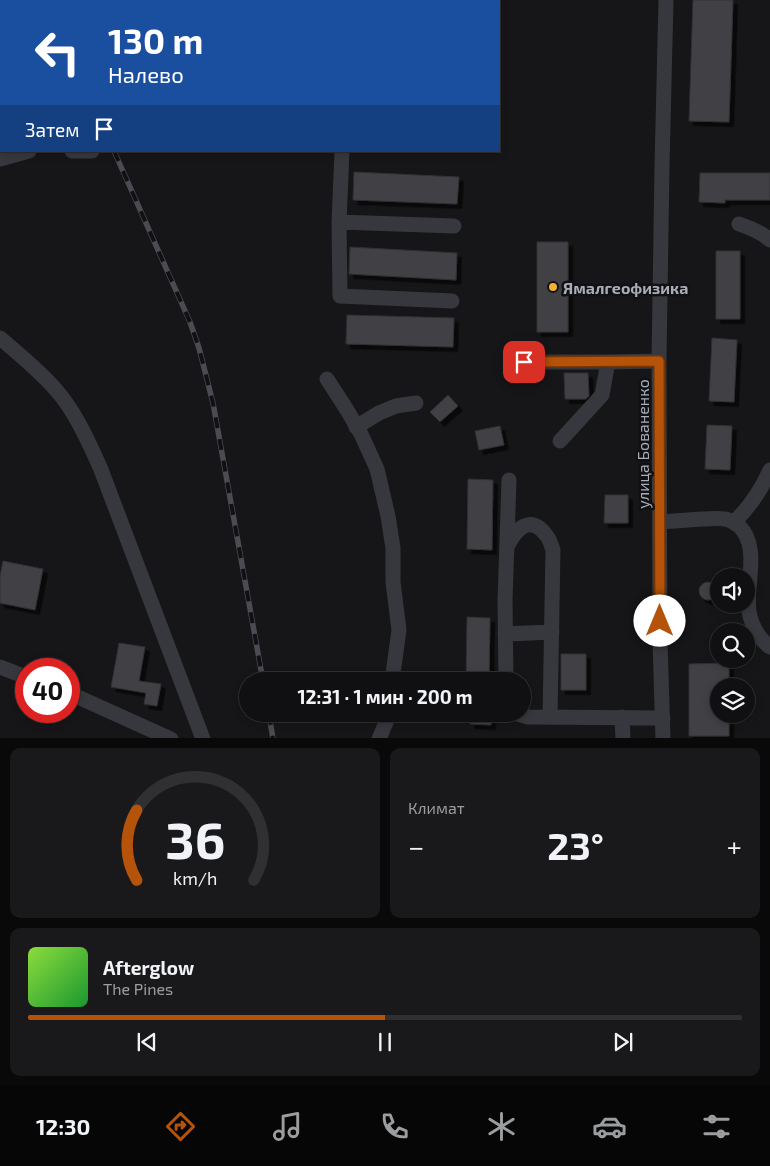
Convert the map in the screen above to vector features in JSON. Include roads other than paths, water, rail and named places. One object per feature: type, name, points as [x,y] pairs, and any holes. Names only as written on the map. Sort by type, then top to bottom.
[{"type":"street","name":"улица Бованенко","points":[[662,738],[659,361],[666,0]]},
{"type":"street","points":[[0,158],[24,152]]},
{"type":"street","points":[[342,152],[339,222],[340,296],[452,301]]},
{"type":"street","points":[[339,222],[454,226]]},
{"type":"street","points":[[739,224],[752,228],[770,240]]},
{"type":"street","points":[[0,338],[28,361],[57,391],[90,444],[203,738]]},
{"type":"street","points":[[524,362],[659,361]]},
{"type":"street","points":[[560,441],[602,395],[608,362]]},
{"type":"street","points":[[327,379],[347,410],[377,469],[388,516],[393,548],[399,630],[393,672]]},
{"type":"street","points":[[356,427],[379,413],[396,406],[416,403]]},
{"type":"street","points":[[734,522],[755,499],[770,470]]},
{"type":"street","points":[[506,672],[505,601],[509,480]]},
{"type":"street","points":[[660,522],[715,518],[734,522],[742,529],[750,548],[749,610],[752,623],[759,636],[770,647]]},
{"type":"street","points":[[507,547],[518,530],[525,525],[533,525],[541,528],[548,536],[553,550],[550,717]]},
{"type":"street","points":[[505,634],[552,632]]},
{"type":"street","points":[[0,667],[15,673]]},
{"type":"street","points":[[80,698],[171,738]]},
{"type":"street","points":[[531,717],[663,718]]},
{"type":"street","points":[[622,717],[622,738]]},
{"type":"street","points":[[379,738],[385,722]]},
{"type":"railway","points":[[114,152],[190,322],[199,348],[213,403],[261,672]]},
{"type":"railway","points":[[270,722],[273,738]]},
{"type":"place","name":"Ямалгеофизика","points":[[553,287]]}]
